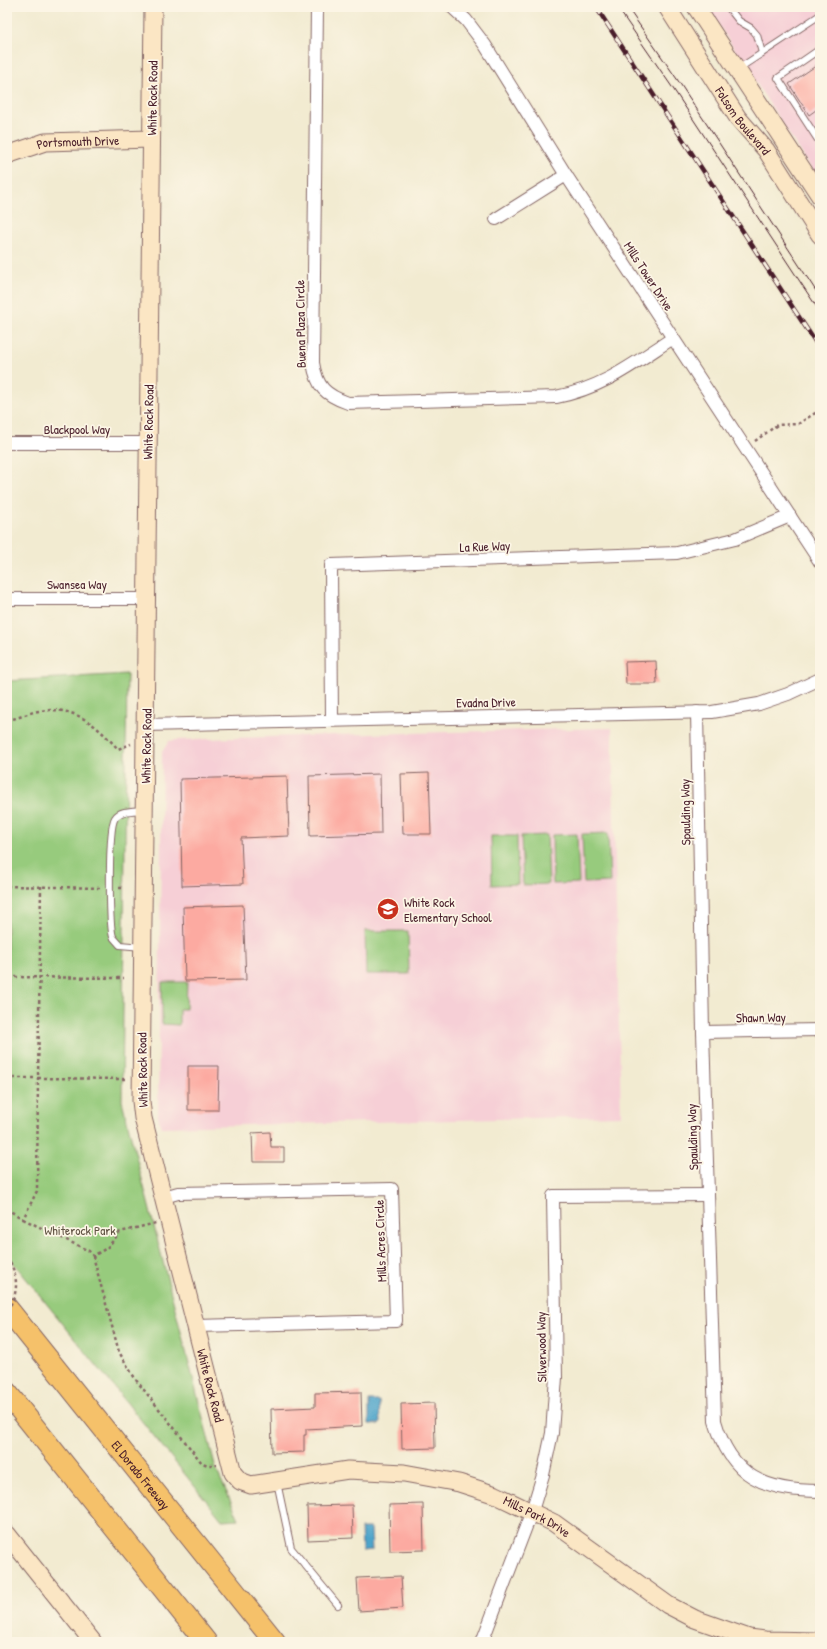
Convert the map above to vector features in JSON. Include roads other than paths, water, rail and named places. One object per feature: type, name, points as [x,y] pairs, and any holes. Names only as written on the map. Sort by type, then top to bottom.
[{"type":"highway","name":"El Dorado Freeway","points":[[7,1309],[275,1642]]},
{"type":"highway","points":[[7,1393],[206,1642]]},
{"type":"street","name":"White Rock Road","points":[[153,7],[141,1101],[143,1118],[233,1473]]},
{"type":"street","name":"Buena Plaza Circle","points":[[317,7],[313,363],[315,378],[323,390],[334,398],[348,403],[556,397],[586,390],[600,384],[673,338]]},
{"type":"street","name":"Mills Tower Drive","points":[[452,7],[466,20],[485,45],[566,175],[820,562]]},
{"type":"street","name":"Folsom Boulevard","points":[[667,7],[738,118],[766,150],[820,235]]},
{"type":"street","points":[[680,7],[722,71],[737,70]]},
{"type":"street","name":"Folsom Boulevard","points":[[696,7],[737,70],[817,186]]},
{"type":"street","name":"Portsmouth Drive","points":[[7,155],[46,142],[151,139]]},
{"type":"street","points":[[496,219],[566,175]]},
{"type":"street","name":"Blackpool Way","points":[[7,443],[148,443]]},
{"type":"street","name":"La Rue Way","points":[[332,720],[331,565],[677,553],[735,540],[790,516]]},
{"type":"street","name":"Swansea Way","points":[[7,600],[147,599]]},
{"type":"street","name":"Evadna Drive","points":[[146,725],[712,712],[759,704],[788,694],[820,679]]},
{"type":"street","name":"Spaulding Way","points":[[698,712],[703,1032],[713,1406],[719,1436],[734,1461],[745,1472],[758,1480],[786,1490],[820,1491]]},
{"type":"street","name":"Shawn Way","points":[[703,1032],[820,1030]]},
{"type":"street","name":"Mills Acres Circle","points":[[164,1197],[178,1193],[392,1189],[396,1321],[196,1326]]},
{"type":"street","name":"Silverwood Way","points":[[482,1642],[532,1511],[543,1475],[552,1434],[556,1377],[552,1196],[708,1195]]},
{"type":"street","name":"Mills Park Drive","points":[[233,1473],[240,1481],[251,1485],[348,1470],[404,1473],[459,1483],[496,1495],[532,1511],[571,1533],[668,1605],[695,1619],[749,1638],[796,1642],[820,1641]]},
{"type":"street","points":[[7,1534],[93,1642]]},
{"type":"lane","points":[[728,7],[739,21],[751,28],[757,35],[762,53]]},
{"type":"lane","points":[[737,70],[820,15]]},
{"type":"lane","points":[[820,49],[778,78],[820,142]]},
{"type":"lane","points":[[142,947],[120,945],[113,937],[111,829],[114,819],[123,812],[144,809]]},
{"type":"lane","points":[[277,1480],[291,1548],[338,1605]]},
{"type":"water","points":[[369,1401],[379,1401],[380,1424],[369,1424]]},
{"type":"water","points":[[361,1528],[371,1528],[372,1550],[362,1551]]},
{"type":"tram line","points":[[617,7],[672,87],[820,312]]},
{"type":"tram line","points":[[627,7],[679,82],[820,297]]},
{"type":"railway","points":[[596,7],[820,349]]},
{"type":"place","name":"White Rock Elementary School","points":[[388,909]]},
{"type":"park label","name":"Whiterock Park","points":[[80,1230]]}]
